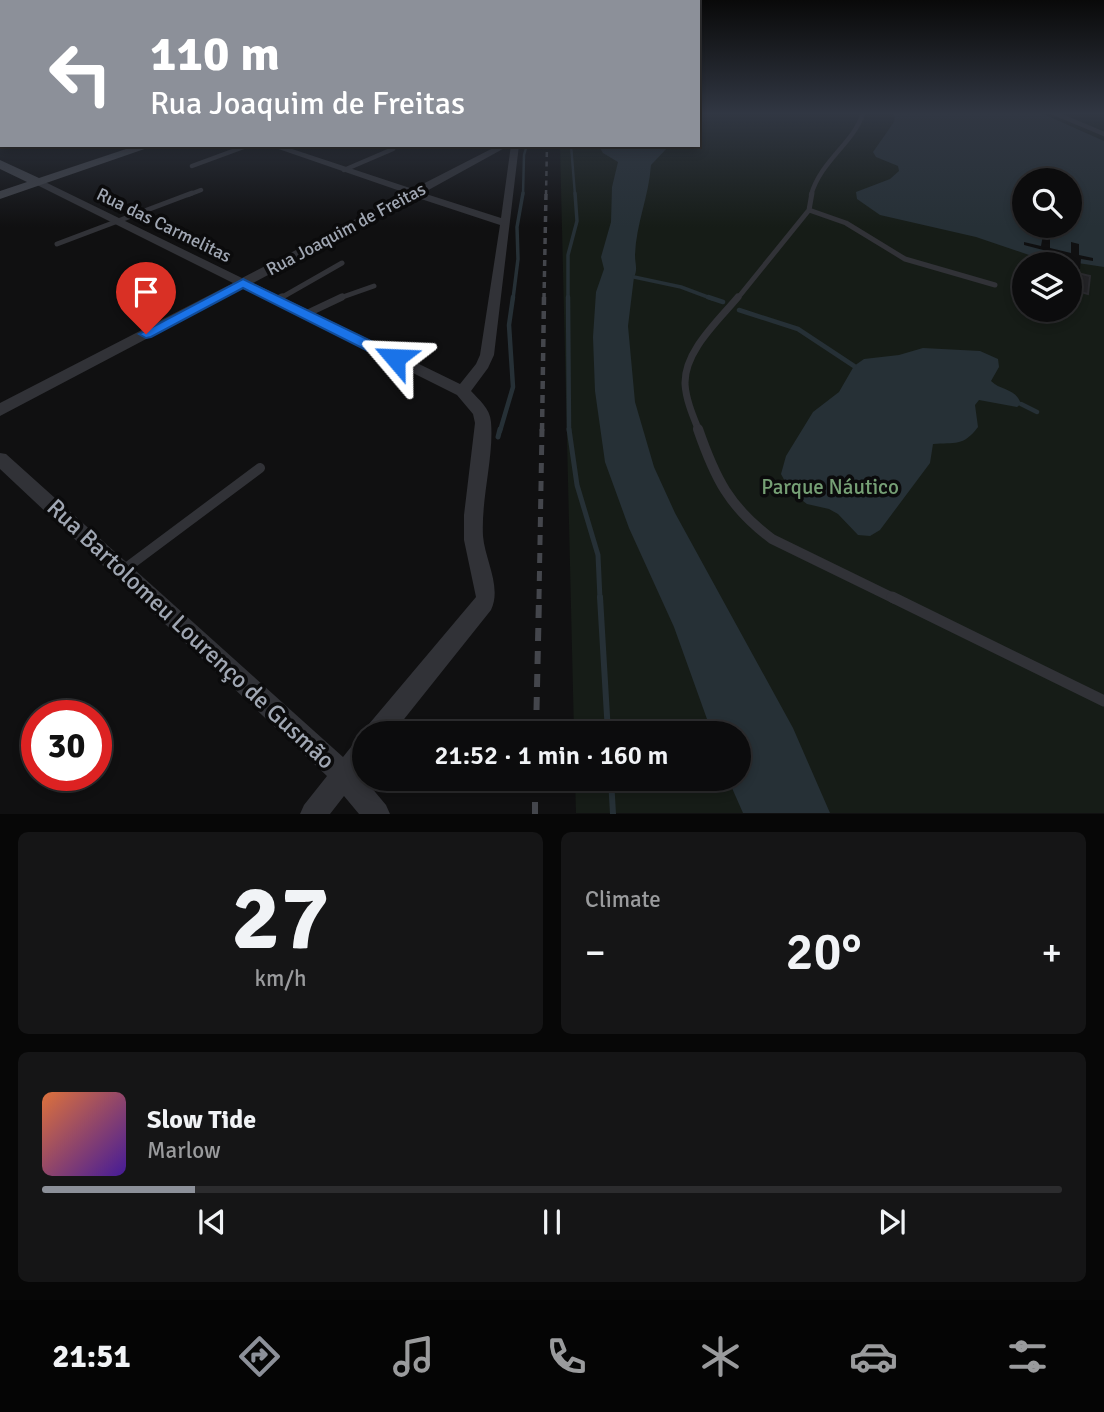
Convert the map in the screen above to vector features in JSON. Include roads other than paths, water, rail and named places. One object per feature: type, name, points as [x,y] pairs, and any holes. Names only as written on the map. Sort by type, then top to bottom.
[{"type":"street","points":[[0,195],[132,151]]},
{"type":"street","points":[[288,151],[504,223]]},
{"type":"street","name":"Rua Joaquim de Freitas","points":[[0,410],[495,151]]},
{"type":"street","points":[[388,721],[484,603],[486,597],[474,540],[473,516],[483,424],[481,412],[462,391],[477,374],[487,355],[504,241],[504,223],[512,194],[515,151]]},
{"type":"street","name":"Rua das Carmelitas","points":[[0,163],[462,391]]},
{"type":"street","name":"Rua Bartolomeu Lourenço de Gusmão","points":[[0,459],[344,775],[377,814]]},
{"type":"street","points":[[313,814],[352,765]]},
{"type":"lane","points":[[192,166],[233,151]]},
{"type":"lane","points":[[344,170],[388,151]]},
{"type":"lane","points":[[838,151],[816,178],[809,195],[809,210],[702,342],[689,363],[685,380],[688,398],[713,475],[729,500],[749,523],[772,539],[1104,701]]},
{"type":"lane","points":[[57,244],[201,190]]},
{"type":"lane","points":[[809,210],[854,227],[905,259],[995,285]]},
{"type":"lane","points":[[276,300],[342,263]]},
{"type":"lane","points":[[306,314],[327,302],[374,286]]},
{"type":"lane","points":[[122,571],[260,468]]},
{"type":"waterway","points":[[523,195],[525,151]]},
{"type":"waterway","points":[[571,151],[575,195]]},
{"type":"waterway","points":[[513,299],[518,259],[517,227],[523,193]]},
{"type":"waterway","points":[[568,297],[568,255],[577,221],[575,193]]},
{"type":"waterway","points":[[634,277],[681,287],[713,299]]},
{"type":"waterway","points":[[500,431],[513,387],[509,325],[513,297]]},
{"type":"waterway","points":[[568,297],[569,431]]},
{"type":"waterway","points":[[708,297],[723,302]]},
{"type":"waterway","points":[[739,310],[798,329],[854,366]]},
{"type":"waterway","points":[[1021,404],[1037,412]]},
{"type":"waterway","points":[[498,437],[500,429]]},
{"type":"waterway","points":[[569,429],[577,485],[598,555],[600,599]]},
{"type":"waterway","points":[[600,597],[607,721]]},
{"type":"waterway","points":[[612,791],[613,814]]},
{"type":"railway","points":[[546,195],[547,151]]},
{"type":"railway","points":[[544,299],[546,193]]},
{"type":"railway","points":[[542,431],[544,297]]},
{"type":"railway","points":[[539,599],[542,429]]},
{"type":"railway","points":[[536,721],[539,597]]},
{"type":"railway","points":[[535,791],[535,814]]},
{"type":"park label","name":"Parque Náutico","points":[[830,487]]}]
